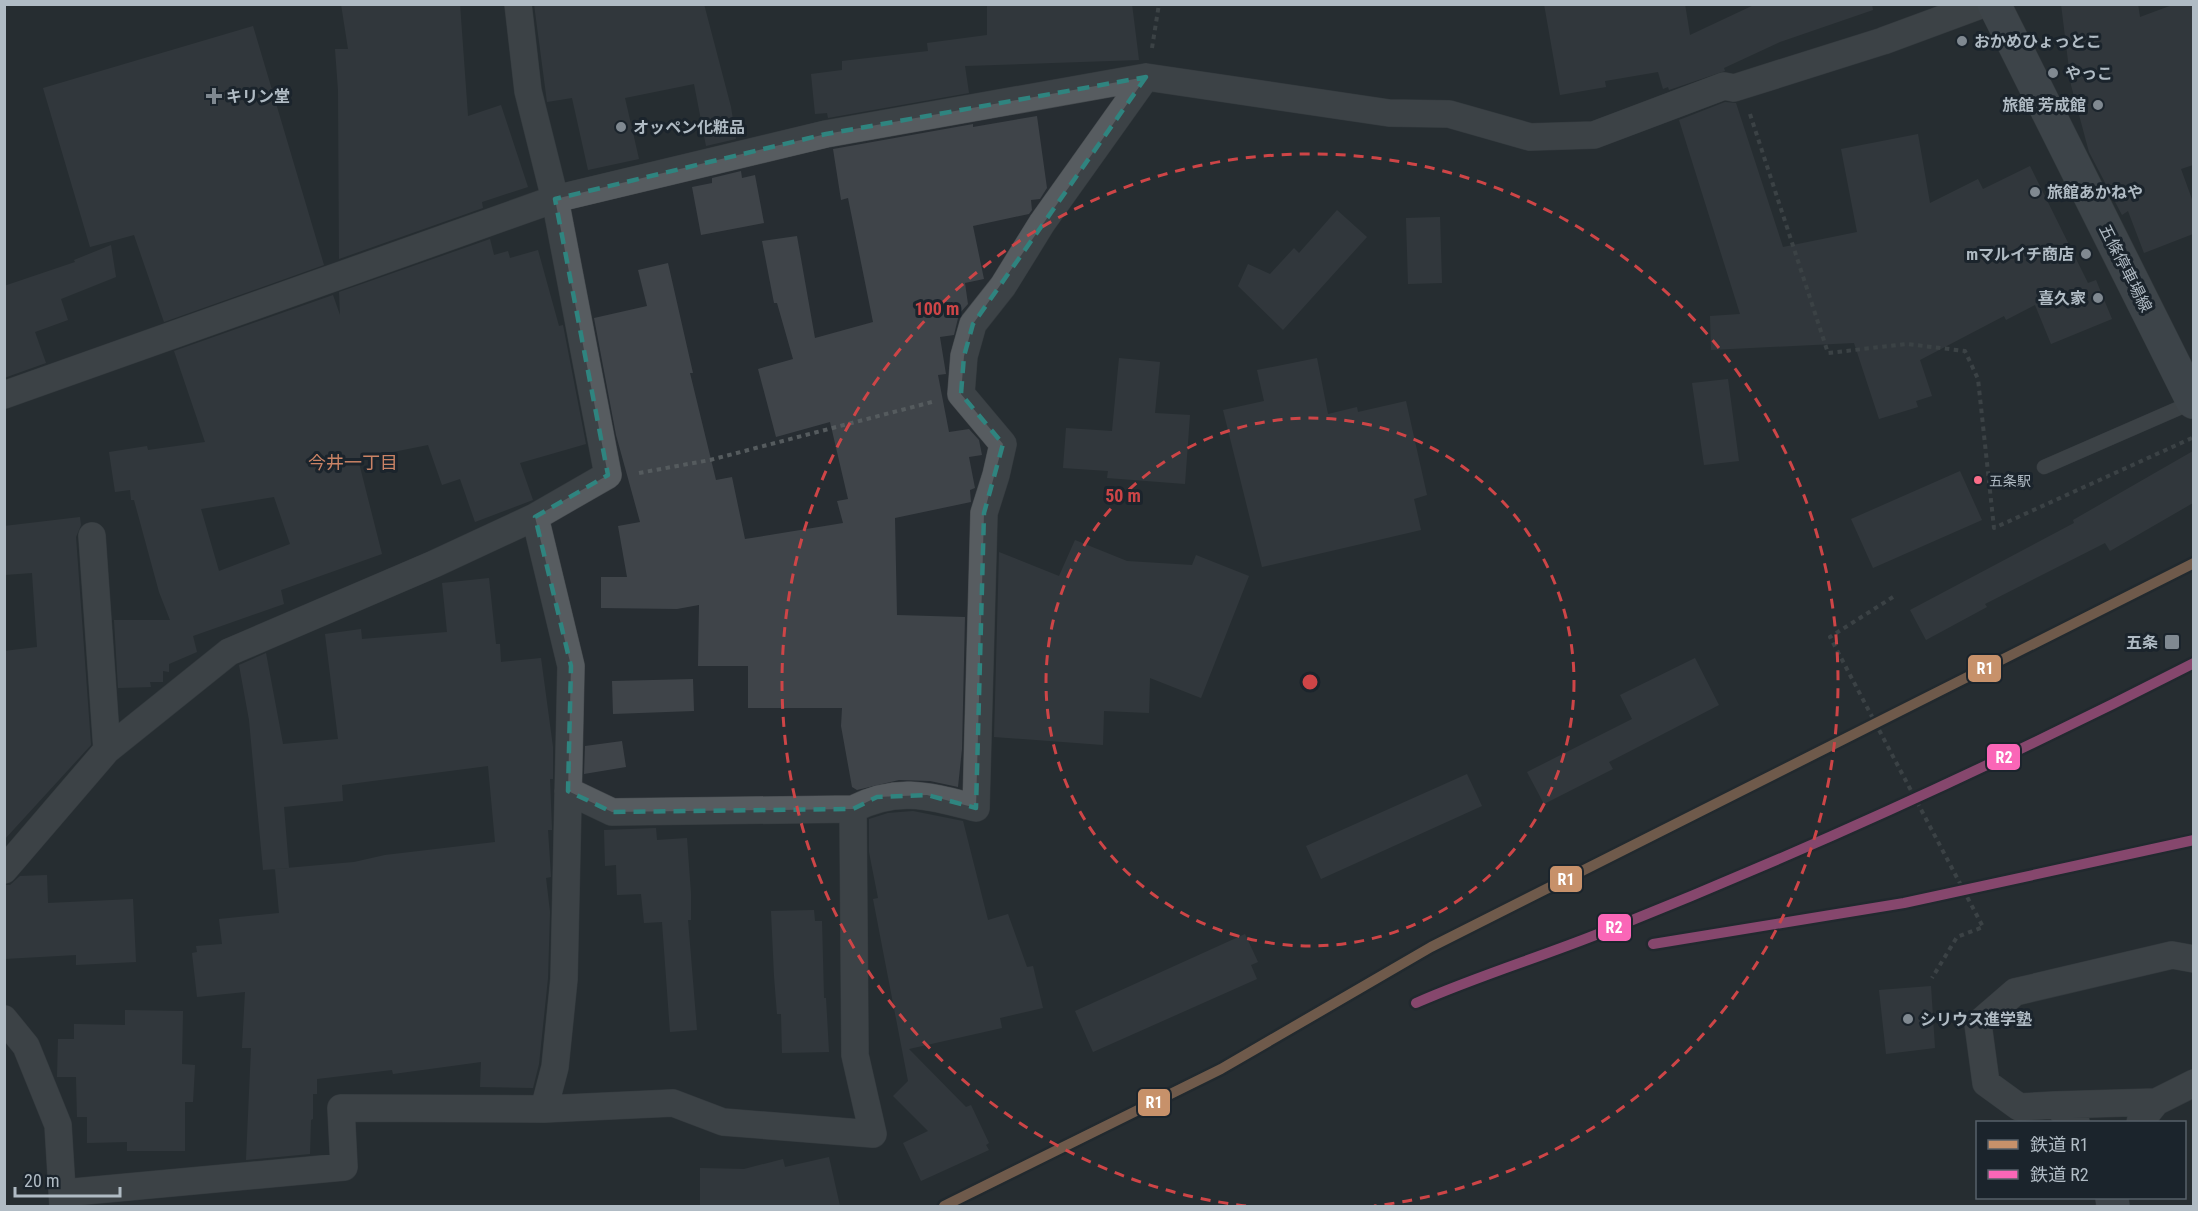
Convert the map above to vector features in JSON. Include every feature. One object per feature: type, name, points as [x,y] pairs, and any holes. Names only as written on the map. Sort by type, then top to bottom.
[{"type":"main road","name":"五條停車場線","points":[[1994,4],[2193,402]]},
{"type":"street","points":[[4,870],[107,750],[229,652],[434,564],[535,517],[608,475],[555,199],[528,91],[518,4]]},
{"type":"street","points":[[4,395],[555,199],[826,134],[1146,77],[1389,113],[1449,114],[1530,137],[1594,135],[1724,86],[1734,88],[1860,49],[1983,4]]},
{"type":"street","points":[[568,791],[612,812],[853,810],[877,797],[927,795],[976,808],[984,513],[1003,444],[961,394],[964,356],[974,324],[1003,286],[1042,222],[1146,77]]},
{"type":"street","points":[[535,517],[571,666],[564,979],[555,1067],[544,1109]]},
{"type":"street","points":[[92,536],[107,750]]},
{"type":"street","points":[[4,1019],[26,1046],[58,1125],[63,1200],[344,1167],[341,1108],[544,1109],[673,1103],[723,1122],[873,1134],[855,1055],[853,810]]},
{"type":"street","points":[[2193,959],[2172,955],[2014,992],[1978,1024],[1986,1083],[2019,1107],[2055,1105],[2148,1112],[2193,1083]]},
{"type":"street","points":[[2055,1105],[2075,1121]]},
{"type":"lane","points":[[2044,467],[2193,402]]},
{"type":"path","points":[[1146,77],[1159,4]]},
{"type":"path","points":[[1724,86],[1744,95],[1828,353],[1906,344],[1965,351],[1978,379],[1994,528],[2193,437]]},
{"type":"path","points":[[608,475],[654,472],[710,460],[961,394]]},
{"type":"path","points":[[1893,597],[1830,637],[1983,927],[1957,937],[1932,978]]},
{"type":"highlighted area","points":[[1146,77],[973,324],[964,356],[961,394],[1003,444],[984,513],[976,808],[927,795],[877,797],[853,809],[612,812],[568,791],[571,666],[535,517],[608,475],[555,199],[826,134]]},
{"type":"building","points":[[341,4],[460,4],[468,116],[501,105],[528,187],[482,202],[483,208],[339,259],[338,90],[335,49],[348,49]]},
{"type":"building","points":[[534,4],[704,4],[731,107],[736,139],[706,146],[694,84],[625,98],[639,159],[588,170],[572,98],[547,102]]},
{"type":"building","points":[[987,4],[1132,4],[1139,60],[965,66],[969,93],[828,118],[827,113],[815,114],[811,74],[842,70],[842,61],[928,51],[927,43],[987,35]]},
{"type":"building","points":[[1544,4],[1685,4],[1690,35],[1756,4],[1872,4],[1873,10],[1780,42],[1724,68],[1725,71],[1669,90],[1668,87],[1663,89],[1658,72],[1605,81],[1606,87],[1560,95]]},
{"type":"building","points":[[2061,4],[2138,4],[2140,17],[2175,4],[2193,4],[2193,165],[2181,169],[2193,202],[2193,234],[2144,253],[2128,211],[2122,215],[2089,152],[2071,85]]},
{"type":"building","points":[[253,26],[324,265],[164,322],[134,235],[90,247],[43,88]]},
{"type":"building","points":[[1725,102],[1736,103],[1783,247],[1857,232],[1841,149],[1918,134],[1930,203],[1978,179],[1983,189],[2030,166],[2088,283],[2096,280],[2112,319],[2051,344],[2035,305],[2006,320],[2004,316],[1920,360],[1932,396],[1916,401],[1918,407],[1879,419],[1854,343],[1711,350],[1710,316],[1740,314],[1679,120]]},
{"type":"building","points":[[1037,116],[1047,188],[1040,199],[1031,200],[1032,210],[1029,214],[973,226],[984,279],[965,283],[968,304],[959,314],[954,335],[940,337],[946,374],[938,375],[949,432],[969,429],[979,440],[982,455],[969,457],[975,488],[970,490],[971,502],[895,518],[897,615],[965,617],[962,749],[958,787],[930,781],[899,780],[857,790],[852,787],[841,726],[842,708],[748,708],[748,666],[698,666],[699,605],[677,609],[601,608],[601,577],[627,577],[618,526],[640,522],[616,435],[594,318],[647,306],[638,270],[668,263],[693,373],[690,373],[716,480],[732,477],[745,539],[843,523],[837,501],[848,499],[830,422],[776,437],[758,369],[793,359],[777,303],[774,303],[762,241],[797,236],[815,338],[873,322],[848,198],[841,200],[833,149],[973,124],[973,127]]},
{"type":"building","points":[[741,171],[742,178],[755,175],[764,223],[701,235],[692,187],[712,183],[712,178]]},
{"type":"building","points":[[1337,210],[1367,237],[1283,330],[1238,286],[1248,264],[1270,274],[1294,248],[1299,253]]},
{"type":"building","points":[[1440,217],[1442,283],[1408,284],[1406,218]]},
{"type":"building","points":[[490,239],[494,255],[508,251],[510,258],[538,250],[559,326],[563,325],[586,444],[520,463],[533,500],[475,522],[460,479],[442,485],[428,445],[358,459],[382,554],[281,590],[284,604],[193,636],[197,652],[169,664],[169,672],[163,671],[163,682],[150,682],[151,687],[118,688],[114,620],[170,620],[159,592],[130,490],[115,492],[109,452],[147,446],[148,450],[205,442],[174,351],[333,295],[340,315],[339,292]],"holes":[[[274,497],[290,544],[219,571],[201,509]]]},
{"type":"building","points":[[111,245],[116,277],[61,299],[68,320],[35,332],[46,363],[4,378],[4,286],[75,262],[74,260]]},
{"type":"building","points":[[1119,358],[1160,362],[1155,413],[1190,415],[1185,484],[1107,478],[1108,471],[1063,468],[1066,428],[1112,431]]},
{"type":"building","points":[[1317,358],[1328,414],[1357,407],[1358,412],[1406,401],[1427,495],[1414,499],[1421,530],[1262,567],[1223,410],[1264,401],[1257,370]]},
{"type":"building","points":[[1728,379],[1739,461],[1704,465],[1692,383]]},
{"type":"building","points":[[2193,451],[2193,503],[2110,551],[2105,543],[1985,604],[1987,607],[1926,640],[1910,610],[2074,523],[2073,520]]},
{"type":"building","points":[[1960,471],[1982,520],[1873,568],[1851,519]]},
{"type":"building","points":[[80,517],[81,525],[76,537],[91,745],[4,840],[4,651],[37,647],[32,573],[4,575],[4,526]]},
{"type":"building","points":[[1075,540],[1127,561],[1192,565],[1196,555],[1249,576],[1201,698],[1150,678],[1149,713],[1104,711],[1103,745],[994,737],[999,552],[1059,576]]},
{"type":"building","points":[[489,578],[496,644],[500,644],[501,662],[541,658],[553,747],[553,779],[550,779],[552,830],[548,830],[551,877],[546,878],[550,912],[548,978],[539,1064],[533,1088],[480,1087],[481,1062],[393,1074],[392,1070],[317,1079],[317,1094],[313,1094],[310,1154],[246,1160],[251,1048],[242,1048],[245,992],[197,997],[192,953],[197,952],[196,946],[222,944],[219,919],[279,913],[275,869],[263,870],[249,720],[239,665],[266,653],[283,744],[338,739],[325,634],[361,629],[362,639],[447,632],[442,583]],"holes":[[[488,766],[495,842],[385,855],[354,862],[289,868],[284,807],[343,801],[342,785]]]},
{"type":"building","points":[[1695,658],[1719,705],[1609,762],[1613,769],[1544,804],[1527,772],[1632,719],[1620,695]]},
{"type":"building","points":[[693,679],[694,711],[613,714],[612,681]]},
{"type":"building","points":[[622,741],[626,767],[584,774],[585,746]]},
{"type":"building","points":[[1467,774],[1482,806],[1321,879],[1306,846]]},
{"type":"building","points":[[913,811],[963,821],[988,920],[1008,914],[1027,967],[1033,966],[1043,1008],[1000,1018],[1002,1028],[909,1049],[966,1107],[971,1105],[989,1143],[986,1145],[989,1150],[921,1181],[903,1143],[928,1131],[893,1096],[908,1081],[873,899],[878,898],[869,852],[869,819],[888,813]]},
{"type":"building","points":[[656,828],[657,840],[687,838],[691,894],[691,920],[688,920],[697,1030],[670,1032],[662,922],[644,923],[641,894],[617,895],[616,865],[605,866],[604,830]]},
{"type":"building","points":[[47,875],[48,903],[133,899],[136,962],[76,965],[76,955],[4,959],[4,885],[10,885],[20,876]]},
{"type":"building","points":[[814,910],[815,921],[822,921],[824,998],[826,998],[829,1052],[782,1053],[781,1014],[777,1014],[774,976],[771,911]]},
{"type":"building","points":[[1245,934],[1258,962],[1251,965],[1257,979],[1093,1052],[1075,1011]]},
{"type":"building","name":"シリウス進学塾","points":[[1931,986],[1935,1048],[1886,1054],[1879,990]]},
{"type":"building","points":[[125,1010],[183,1011],[182,1064],[195,1065],[193,1102],[185,1102],[185,1151],[127,1151],[127,1142],[87,1143],[87,1117],[77,1117],[76,1077],[57,1077],[58,1039],[74,1039],[74,1024],[125,1025]]},
{"type":"building","points":[[829,1157],[840,1206],[700,1206],[700,1168],[744,1169],[783,1159],[785,1167]]},
{"type":"rail line","name":"R1","points":[[944,1206],[1221,1069],[1431,947],[2194,563]]},
{"type":"rail line","name":"R2","points":[[1416,1003],[1678,902],[1827,838],[1975,771],[2194,663]]},
{"type":"rail line","name":"R2","points":[[1653,944],[1904,903],[2194,840]]},
{"type":"place","name":"おかめひょっとこ","points":[[1962,41]]},
{"type":"place","name":"やっこ","points":[[2053,73]]},
{"type":"place","name":"キリン堂","points":[[214,96]]},
{"type":"place","name":"旅館 芳成館","points":[[2098,105]]},
{"type":"place","name":"オッペン化粧品","points":[[621,127]]},
{"type":"place","name":"旅館あかねや","points":[[2035,192]]},
{"type":"place","name":"mマルイチ商店","points":[[2086,254]]},
{"type":"place","name":"喜久家","points":[[2098,298]]},
{"type":"place","name":"五条駅","points":[[1978,480]]},
{"type":"place","name":"五条","points":[[2172,642]]},
{"type":"place","name":"シリウス進学塾","points":[[1908,1019]]},
{"type":"district","name":"今井一丁目","points":[[353,463]]}]
